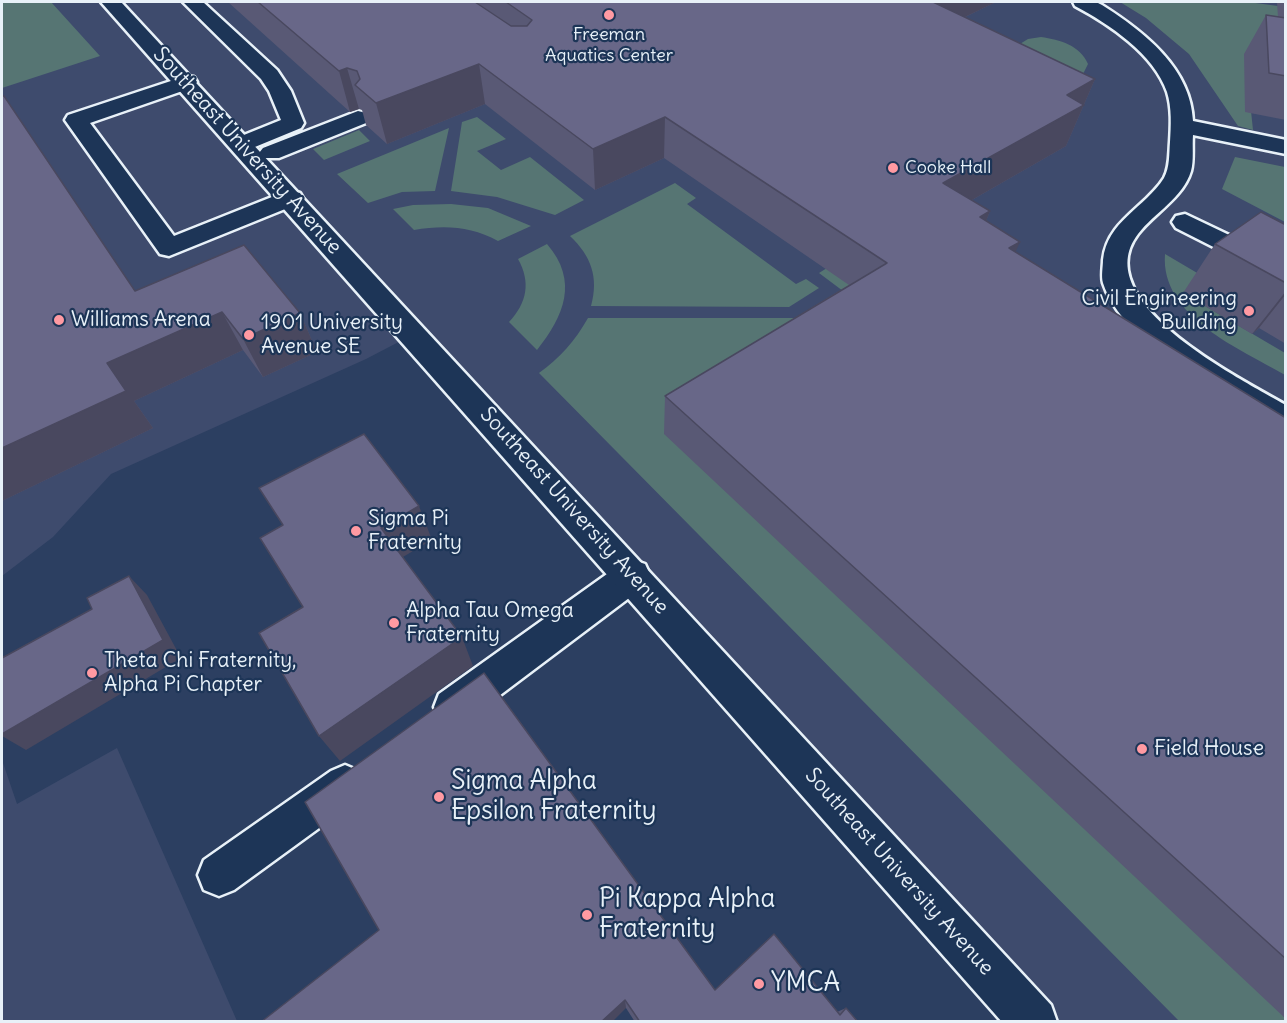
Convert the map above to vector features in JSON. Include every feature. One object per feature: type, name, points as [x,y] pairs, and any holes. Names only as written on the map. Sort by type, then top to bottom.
[{"type":"main road","name":"Southeast University Avenue","points":[[111,2],[633,575],[1034,1022]]},
{"type":"main road","points":[[192,2],[269,75],[280,91],[293,123]]},
{"type":"main road","points":[[1082,2],[1144,46],[1176,87],[1183,126],[1179,173],[1166,194],[1122,234],[1115,261],[1117,283],[1132,309],[1166,342],[1200,368],[1286,420]]},
{"type":"main road","points":[[186,82],[76,120],[169,248],[291,198]]},
{"type":"main road","points":[[350,111],[249,151],[293,123],[350,111]]},
{"type":"main road","points":[[1183,126],[1286,147]]},
{"type":"main road","points":[[1185,222],[1267,263]]},
{"type":"main road","points":[[428,725],[633,575]]},
{"type":"main road","points":[[219,875],[370,767]]},
{"type":"shaded area","points":[[2,2],[1285,2],[1285,1021],[1034,1021],[414,334],[366,359],[111,474],[53,537],[2,576]]},
{"type":"shaded area","points":[[117,748],[237,1021],[2,1021],[2,760],[17,804]]},
{"type":"green space","points":[[2,2],[51,2],[100,56],[2,88]]},
{"type":"green space","points":[[1120,2],[1248,2],[1278,6],[1280,60],[1245,54],[1253,130],[1238,126],[1189,54],[1146,18]]},
{"type":"green space","points":[[1041,37],[1062,42],[1080,52],[1088,64],[1082,76],[1015,47],[1028,39]]},
{"type":"green space","points":[[477,117],[506,139],[477,151],[501,170],[530,157],[584,200],[555,215],[497,197],[451,191],[462,122]]},
{"type":"green space","points":[[449,128],[435,191],[402,192],[368,203],[337,174]]},
{"type":"green space","points":[[359,130],[370,141],[324,160],[313,149]]},
{"type":"green space","points":[[1235,157],[1285,167],[1285,222],[1222,189]]},
{"type":"green space","points":[[675,183],[696,198],[687,204],[796,284],[806,279],[819,288],[789,307],[591,306],[594,286],[591,268],[583,251],[570,236]]},
{"type":"green space","points":[[451,204],[488,208],[531,226],[498,241],[478,232],[457,228],[414,230],[393,209],[413,205]]},
{"type":"green space","points":[[883,233],[1285,1021],[1179,1021],[539,373],[566,348],[588,318],[798,318],[843,291],[819,273]]},
{"type":"green space","points":[[547,244],[563,271],[564,298],[554,324],[537,350],[509,322],[520,307],[525,292],[525,276],[518,259]]},
{"type":"green space","points":[[1165,254],[1204,277],[1183,293],[1285,353],[1285,375],[1226,342],[1189,313],[1175,296],[1167,276]]},
{"type":"building","points":[[258,2],[475,2],[511,26],[527,26],[532,20],[506,2],[933,2],[1095,79],[1067,95],[1084,105],[943,183],[990,211],[980,217],[1020,242],[1009,248],[1286,418],[1286,959],[665,396],[887,263],[665,117],[593,149],[479,64],[376,103],[355,85],[360,79],[357,71],[347,68],[339,71]]},
{"type":"building","points":[[1266,15],[1286,18],[1286,76],[1269,73]]},
{"type":"building","name":"Williams Arena","points":[[2,96],[135,291],[244,245],[300,313],[243,339],[222,312],[107,363],[126,391],[2,448]]},
{"type":"building","points":[[1261,212],[1286,225],[1286,283],[1215,244]]},
{"type":"building","points":[[364,434],[419,506],[381,528],[462,637],[319,736],[259,633],[303,607],[260,538],[283,525],[259,488]]},
{"type":"building","points":[[129,576],[163,640],[2,734],[2,658],[92,609],[87,598]]},
{"type":"building","points":[[484,673],[715,990],[774,934],[840,1015],[846,1008],[858,1022],[640,1022],[625,1000],[601,1022],[261,1022],[379,930],[305,802]]},
{"type":"place","name":"Freeman Aquatics Center","points":[[609,15]]},
{"type":"place","name":"Cooke Hall","points":[[893,168]]},
{"type":"place","name":"Civil Engineering Building","points":[[1249,311]]},
{"type":"place","name":"Williams Arena","points":[[59,320]]},
{"type":"place","name":"1901 University Avenue SE","points":[[249,335]]},
{"type":"place","name":"Sigma Pi Fraternity","points":[[356,531]]},
{"type":"place","name":"Alpha Tau Omega Fraternity","points":[[394,623]]},
{"type":"place","name":"Theta Chi Fraternity, Alpha Pi Chapter","points":[[92,673]]},
{"type":"place","name":"Field House","points":[[1142,749]]},
{"type":"place","name":"Sigma Alpha Epsilon Fraternity","points":[[439,797]]},
{"type":"place","name":"Pi Kappa Alpha Fraternity","points":[[587,915]]},
{"type":"place","name":"YMCA","points":[[759,984]]}]
